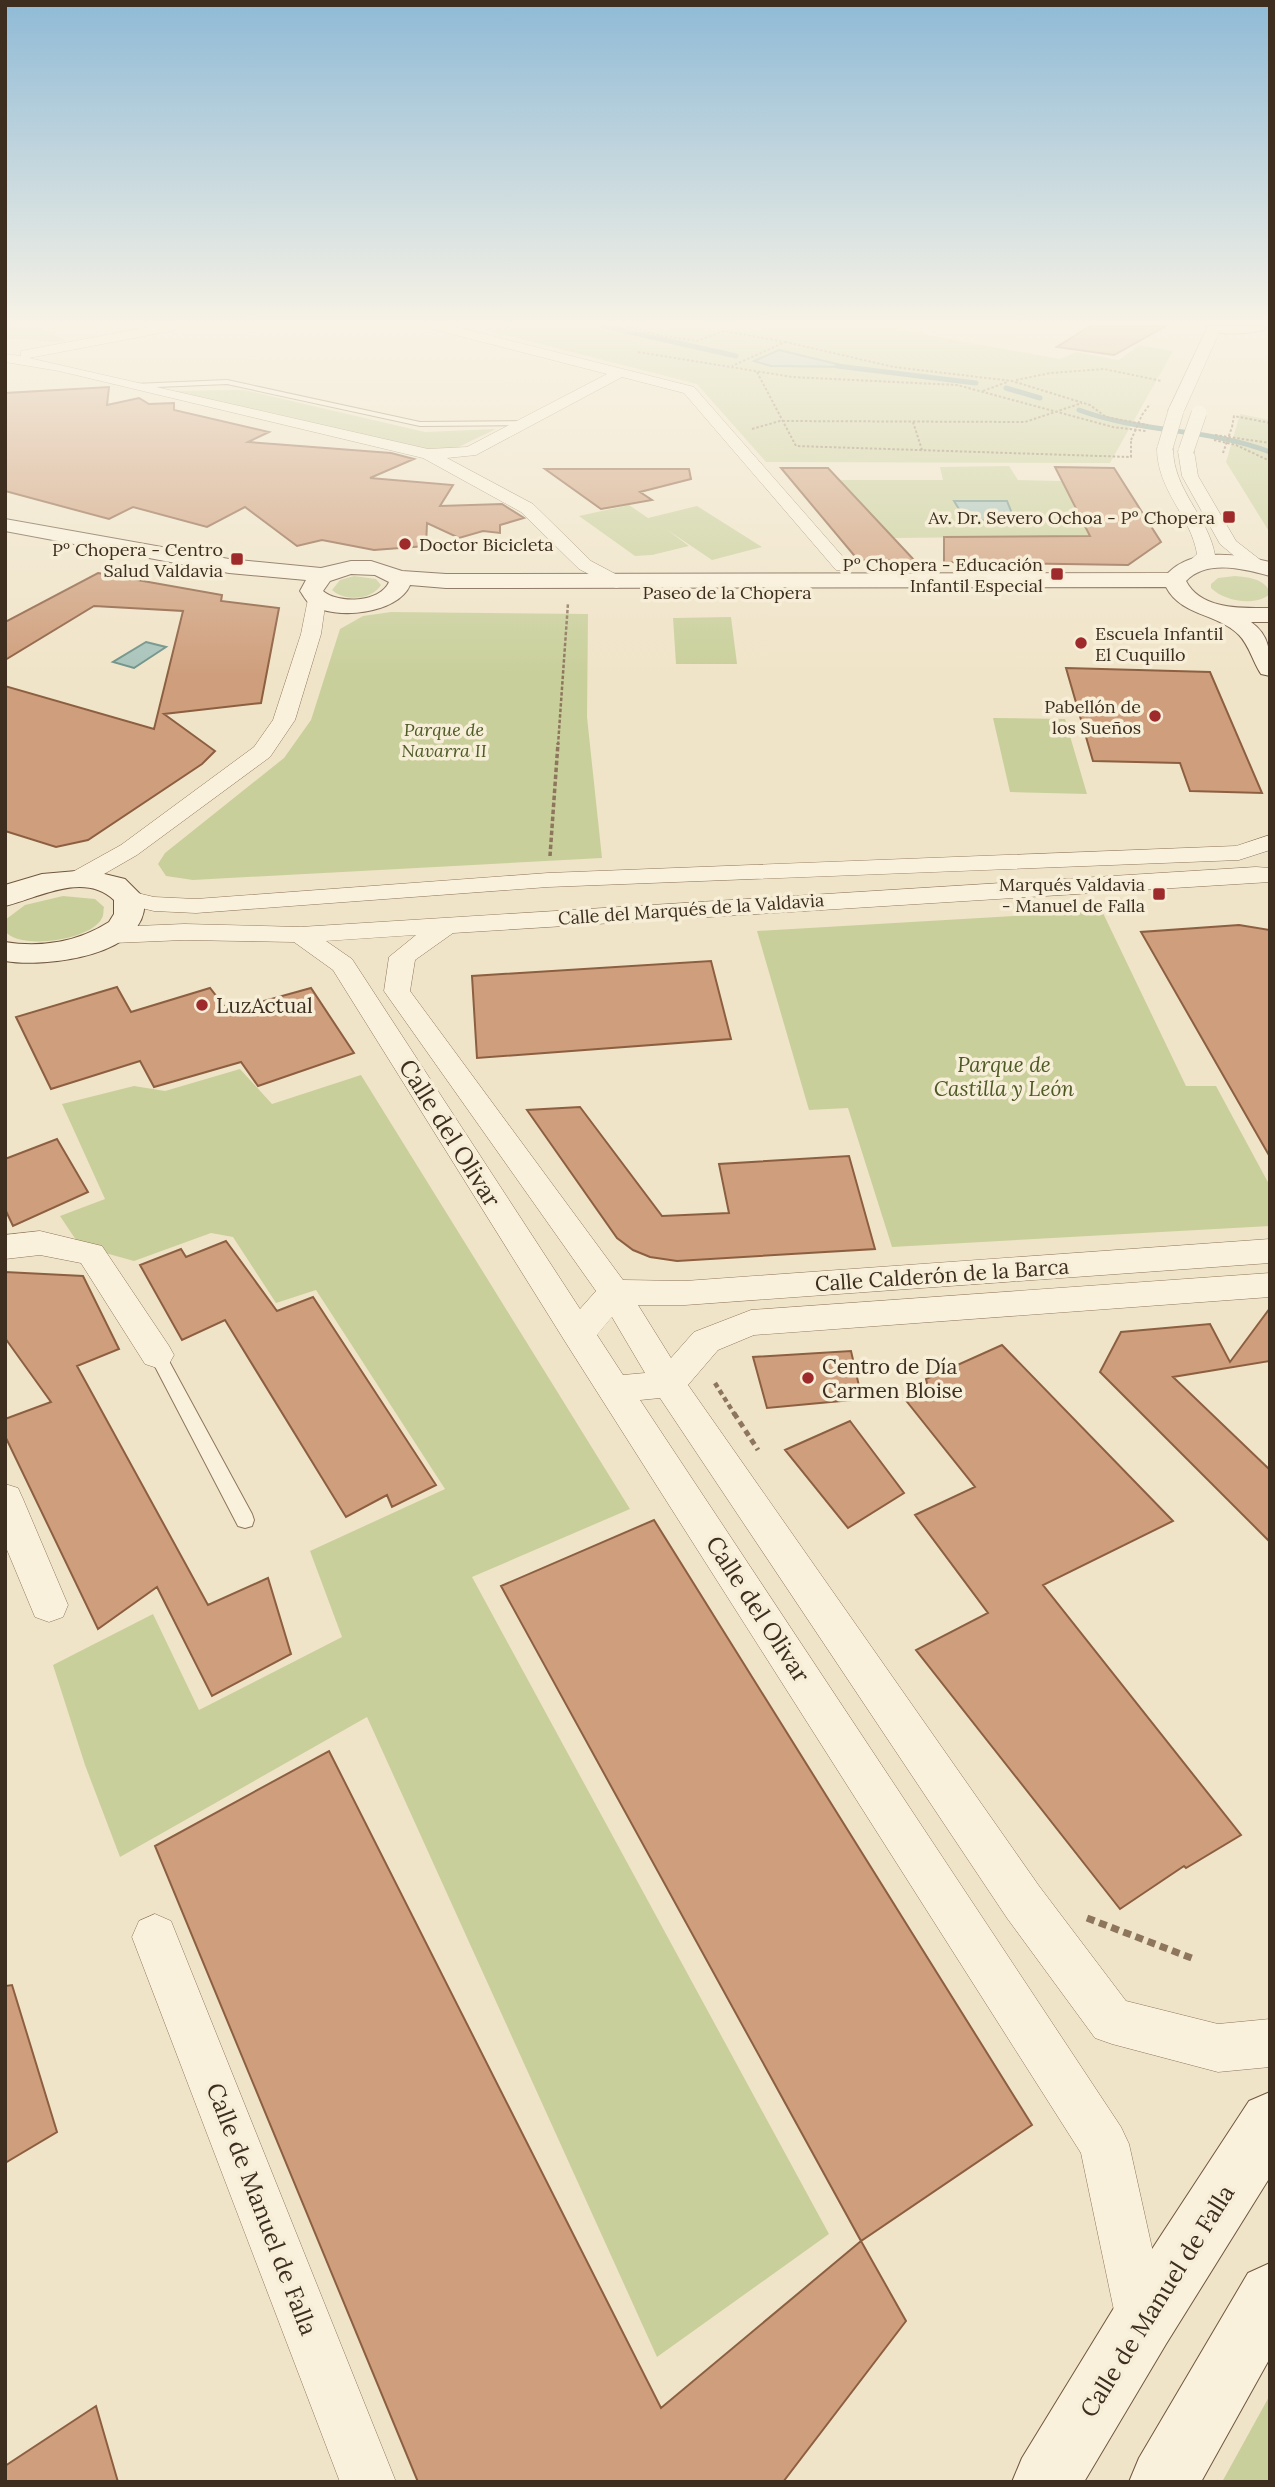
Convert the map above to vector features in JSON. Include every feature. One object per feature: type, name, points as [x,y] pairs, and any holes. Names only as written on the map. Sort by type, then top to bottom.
[{"type":"main road","points":[[5,525],[229,566],[317,588],[333,604],[354,606],[377,602],[395,585],[383,570],[363,567],[342,569],[317,588],[5,538]]},
{"type":"main road","points":[[1263,568],[1223,562],[1194,565],[1180,571],[1181,589],[1223,612],[1250,632],[1270,669]]},
{"type":"main road","name":"Paseo de la Chopera","points":[[559,587],[616,582],[886,581],[1181,589]]},
{"type":"main road","name":"Paseo de la Chopera","points":[[395,585],[1142,593],[1181,589]]},
{"type":"main road","points":[[1223,612],[1270,615]]},
{"type":"main road","points":[[8,893],[44,882],[76,880],[110,883],[125,894],[131,912],[127,921],[113,935],[56,951],[9,954]]},
{"type":"main road","name":"Calle de Manuel de Falla","points":[[1046,2482],[1143,2321],[1270,2122]]},
{"type":"main road","points":[[1163,2482],[1270,2295]]},
{"type":"street","points":[[376,442],[428,454],[527,508],[585,565],[616,582]]},
{"type":"street","points":[[428,454],[471,452],[490,442]]},
{"type":"street","points":[[735,442],[842,566],[886,581]]},
{"type":"street","points":[[1167,442],[1163,461],[1167,473],[1203,543],[1206,555],[1194,565]]},
{"type":"street","points":[[1189,442],[1186,451],[1190,475],[1229,544],[1263,568]]},
{"type":"street","points":[[471,452],[465,463],[472,477]]},
{"type":"street","points":[[559,587],[585,565]]},
{"type":"street","points":[[821,581],[842,566]]},
{"type":"street","points":[[76,880],[129,850],[262,752],[284,720],[311,634],[317,588]]},
{"type":"street","points":[[311,634],[335,615],[354,606]]},
{"type":"street","name":"Calle del Marqués de la Valdavia","points":[[125,894],[154,904],[196,906],[548,880],[1099,856],[1239,853],[1270,842]]},
{"type":"street","points":[[125,894],[129,850]]},
{"type":"street","name":"Calle del Marqués de la Valdavia","points":[[113,935],[184,932],[300,935],[1270,875]]},
{"type":"street","name":"Calle del Olivar","points":[[449,924],[402,957],[397,991],[614,1292],[669,1384],[1023,1902],[1112,2021],[1218,2048],[1270,2043]]},
{"type":"street","name":"Calle del Olivar","points":[[300,935],[343,964],[578,1334],[1104,2144],[1143,2321]]},
{"type":"street","points":[[5,1247],[40,1243],[91,1254],[157,1355]]},
{"type":"street","name":"Calle Calderón de la Barca","points":[[614,1292],[685,1293],[1270,1251]]},
{"type":"street","name":"Calle Calderón de la Barca","points":[[669,1384],[706,1341],[751,1323],[1270,1285]]},
{"type":"street","points":[[578,1334],[614,1292]]},
{"type":"street","points":[[616,1389],[669,1384]]},
{"type":"street","points":[[5,1499],[49,1605]]},
{"type":"street","name":"Calle de Manuel de Falla","points":[[155,1937],[368,2482]]},
{"type":"lane","points":[[157,1355],[245,1520]]},
{"type":"path","points":[[793,442],[796,446],[1131,457],[1131,442]]},
{"type":"path","points":[[919,442],[922,450]]},
{"type":"path","points":[[1220,442],[1236,445],[1270,461]]},
{"type":"path","points":[[1223,453],[1227,442]]},
{"type":"path","points":[[548,880],[559,587]]},
{"type":"green space","points":[[388,442],[469,442],[442,455]]},
{"type":"green space","points":[[748,442],[1122,442],[1110,463],[766,462]]},
{"type":"green space","points":[[1232,442],[1270,442],[1270,533],[1226,462]]},
{"type":"green space","points":[[1009,466],[1018,480],[1062,481],[1090,536],[893,538],[839,480],[943,480],[940,467]]},
{"type":"green space","points":[[629,505],[648,518],[697,506],[762,547],[712,560],[666,529],[689,546],[652,555],[635,556],[579,516]]},
{"type":"green space","points":[[354,576],[376,579],[381,585],[371,594],[358,598],[337,594],[332,590],[340,580]]},
{"type":"green space","points":[[1235,576],[1261,582],[1270,594],[1256,600],[1240,601],[1217,593],[1211,588],[1211,584],[1218,578]]},
{"type":"green space","name":"Parque de Navarra II","points":[[391,612],[588,614],[587,717],[602,858],[193,880],[166,876],[158,864],[165,853],[284,758],[311,720],[340,629],[363,616]]},
{"type":"green space","points":[[731,617],[737,664],[676,664],[673,618]]},
{"type":"green space","points":[[993,718],[1065,719],[1087,794],[1010,792]]},
{"type":"green space","points":[[63,896],[95,899],[104,907],[102,918],[96,926],[85,932],[55,940],[25,940],[13,937],[5,931],[5,920],[25,905]]},
{"type":"green space","name":"Parque de Castilla y León","points":[[1102,911],[1186,1086],[1216,1086],[1270,1186],[1270,1226],[892,1247],[848,1108],[809,1110],[757,931]]},
{"type":"green space","points":[[240,1069],[272,1104],[361,1075],[630,1509],[472,1577],[829,2234],[657,2357],[367,1717],[120,1857],[85,1765],[53,1665],[153,1614],[199,1710],[342,1637],[310,1551],[445,1489],[316,1290],[276,1303],[233,1237],[211,1233],[134,1261],[80,1246],[60,1216],[105,1199],[62,1104],[134,1086],[165,1091]]},
{"type":"green space","points":[[1270,2395],[1270,2482],[1222,2482]]},
{"type":"water","points":[[954,501],[1007,501],[1011,511],[1002,519],[974,519],[962,514]]},
{"type":"water","points":[[146,642],[166,647],[134,668],[113,662]]},
{"type":"building","points":[[5,442],[249,442],[391,453],[414,459],[370,478],[453,485],[440,506],[502,504],[524,518],[500,525],[500,533],[483,531],[459,538],[427,523],[426,546],[374,550],[322,540],[297,546],[245,507],[207,527],[133,507],[109,519],[5,491]]},
{"type":"building","points":[[1055,467],[1114,468],[1161,542],[1128,565],[944,562],[944,537],[1090,536]]},
{"type":"building","points":[[781,468],[828,468],[915,561],[858,560]]},
{"type":"building","points":[[545,469],[689,469],[691,479],[640,492],[652,500],[601,509]]},
{"type":"building","points":[[98,573],[222,595],[221,601],[279,608],[261,703],[164,714],[215,751],[202,764],[88,840],[56,847],[5,831],[5,686],[154,729],[183,611],[94,606],[5,660],[5,622]]},
{"type":"building","name":"Pabellón de los Sueños","points":[[1066,668],[1210,672],[1262,793],[1190,791],[1180,763],[1093,761]]},
{"type":"building","points":[[1239,925],[1270,930],[1270,1157],[1141,932]]},
{"type":"building","points":[[711,961],[731,1039],[477,1058],[472,976]]},
{"type":"building","points":[[117,987],[131,1012],[210,988],[228,1011],[311,988],[354,1053],[258,1086],[241,1062],[154,1087],[140,1061],[51,1089],[16,1017]]},
{"type":"building","points":[[580,1107],[662,1216],[729,1213],[719,1164],[849,1156],[875,1249],[677,1261],[650,1257],[633,1250],[617,1238],[527,1110]]},
{"type":"building","points":[[57,1139],[88,1192],[13,1226],[5,1209],[5,1159]]},
{"type":"building","points":[[226,1241],[277,1311],[313,1297],[436,1485],[392,1507],[387,1495],[346,1517],[225,1320],[182,1340],[140,1265],[181,1249],[186,1257]]},
{"type":"building","points":[[5,1272],[83,1276],[119,1349],[77,1366],[208,1605],[268,1578],[291,1654],[212,1696],[157,1587],[98,1629],[5,1436],[5,1419],[51,1402],[5,1338]]},
{"type":"building","points":[[1270,1308],[1270,1361],[1173,1377],[1270,1470],[1270,1542],[1100,1372],[1121,1332],[1210,1324],[1230,1362]]},
{"type":"building","points":[[1002,1345],[1173,1521],[1043,1585],[1241,1835],[1186,1868],[1184,1866],[1120,1909],[916,1650],[988,1613],[915,1515],[975,1487],[904,1398],[928,1388],[926,1379]]},
{"type":"building","name":"Centro de Día Carmen Bloise","points":[[851,1351],[862,1399],[767,1408],[753,1357]]},
{"type":"building","points":[[850,1421],[904,1493],[848,1528],[785,1450]]},
{"type":"building","points":[[654,1520],[1032,2125],[861,2241],[501,1586]]},
{"type":"building","points":[[329,1751],[661,2408],[861,2241],[906,2321],[783,2482],[418,2482],[155,1846]]},
{"type":"building","points":[[12,1985],[57,2132],[5,2163],[5,1986]]},
{"type":"building","points":[[96,2406],[118,2482],[5,2482],[5,2466]]},
{"type":"waterway","points":[[1238,442],[1270,452]]},
{"type":"place","name":"Av. Dr. Severo Ochoa - Pº Chopera","points":[[1229,517]]},
{"type":"place","name":"Doctor Bicicleta","points":[[405,544]]},
{"type":"place","name":"Pº Chopera - Centro Salud Valdavia","points":[[237,559]]},
{"type":"place","name":"Pº Chopera - Educación Infantil Especial","points":[[1057,574]]},
{"type":"place","name":"Escuela Infantil El Cuquillo","points":[[1081,643]]},
{"type":"place","name":"Pabellón de los Sueños","points":[[1155,716]]},
{"type":"place","name":"Marqués Valdavia - Manuel de Falla","points":[[1159,894]]},
{"type":"place","name":"LuzActual","points":[[202,1005]]},
{"type":"place","name":"Centro de Día Carmen Bloise","points":[[808,1378]]}]
